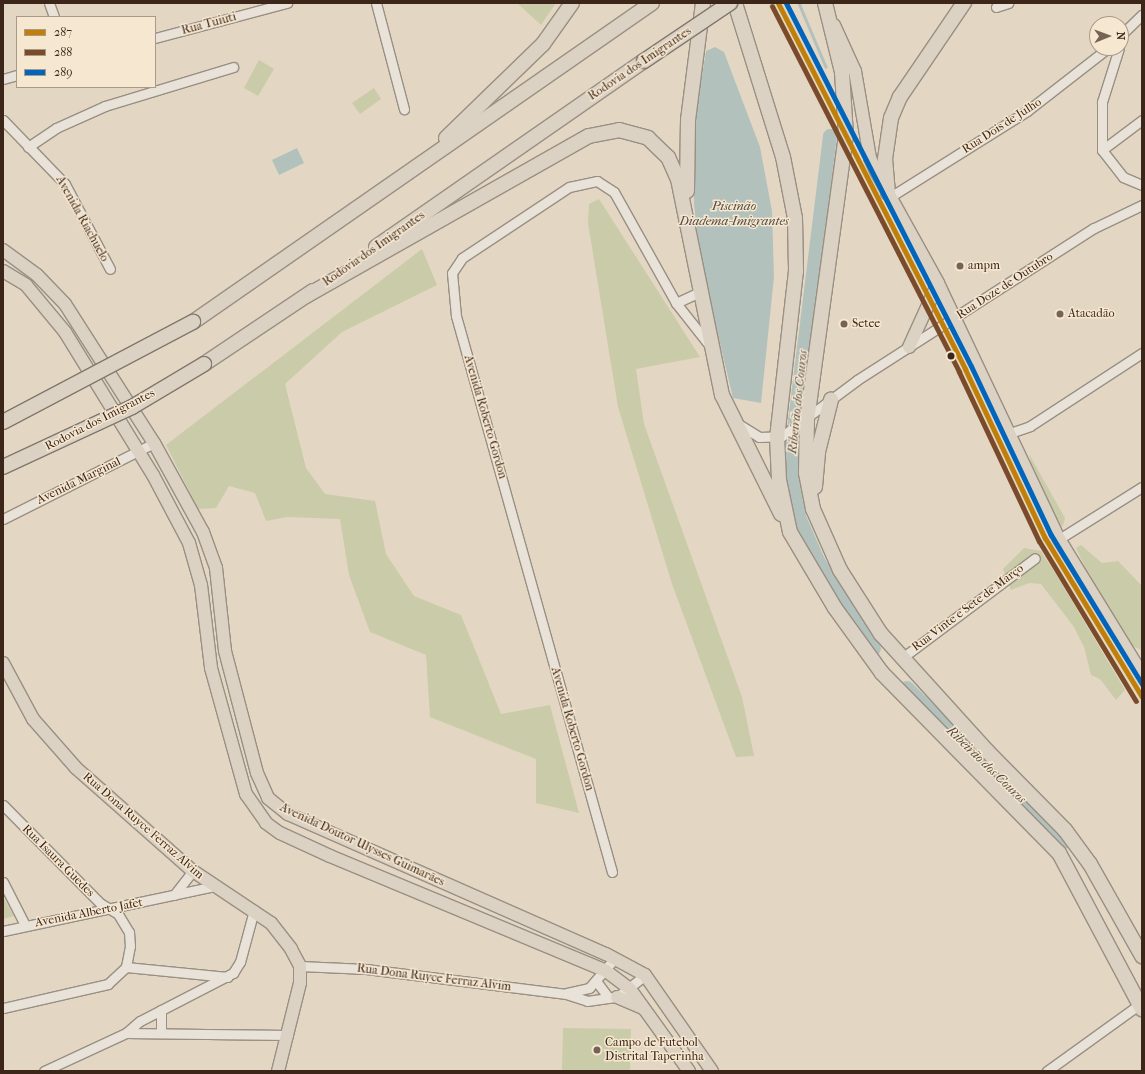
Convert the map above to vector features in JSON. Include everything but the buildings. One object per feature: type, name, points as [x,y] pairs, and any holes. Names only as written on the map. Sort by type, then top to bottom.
[{"type":"highway","points":[[411,172],[543,44],[572,3]]},
{"type":"highway","points":[[3,422],[193,322],[411,172],[651,3]]},
{"type":"highway","points":[[689,225],[686,146],[703,3]]},
{"type":"highway","name":"Rodovia dos Imigrantes","points":[[3,467],[132,407],[204,364],[306,296],[730,3]]},
{"type":"highway","points":[[735,3],[783,157],[795,218],[796,272],[780,436],[779,480],[790,532]]},
{"type":"highway","points":[[889,195],[885,159],[891,118],[900,98],[964,3]]},
{"type":"highway","points":[[826,6],[842,72],[846,135],[804,422],[806,473],[813,509],[858,602],[902,658],[1078,846],[1142,956]]},
{"type":"highway","points":[[306,296],[589,136],[604,131],[633,132],[660,147],[674,168],[689,225],[700,292],[712,349],[731,417],[790,532],[835,608],[880,669],[1059,853],[1141,1006]]},
{"type":"highway","points":[[813,509],[818,452],[832,400]]},
{"type":"main road","points":[[826,6],[856,71],[870,158],[938,283],[1059,539],[1141,669]]},
{"type":"main road","name":"Avenida Doutor Ulysses Guimarães","points":[[3,250],[9,256],[37,275],[65,304],[154,444],[204,532],[218,582],[225,651],[257,773],[268,798],[288,814],[615,958],[645,976],[712,1071]]},
{"type":"main road","name":"Avenida Doutor Ulysses Guimarães","points":[[3,271],[26,285],[54,318],[139,452],[187,538],[197,567],[211,668],[246,794],[272,828],[330,856],[606,971],[630,989],[689,1071]]},
{"type":"main road","points":[[909,347],[938,283]]},
{"type":"main road","points":[[187,538],[194,546],[205,585],[212,587],[218,582]]},
{"type":"main road","points":[[202,601],[210,597],[214,600],[217,638],[225,651]]},
{"type":"main road","name":"Rua Dona Ruyce Ferraz Alvim","points":[[3,663],[23,703],[55,746],[193,871],[214,886],[254,910],[280,933],[300,966]]},
{"type":"main road","points":[[330,856],[352,856],[380,866],[391,860]]},
{"type":"main road","points":[[278,1071],[300,983],[300,966]]},
{"type":"main road","points":[[613,998],[643,1008]]},
{"type":"street","points":[[49,3],[54,16]]},
{"type":"street","name":"Rua Tuiuti","points":[[156,38],[287,3]]},
{"type":"street","points":[[376,3],[404,109]]},
{"type":"street","points":[[996,7],[1008,3]]},
{"type":"street","points":[[1129,27],[1142,15]]},
{"type":"street","name":"Rua Dois de Julho","points":[[889,195],[1027,111],[1098,56]]},
{"type":"street","points":[[1116,56],[1102,102],[1102,150],[1123,178],[1142,184]]},
{"type":"street","points":[[28,147],[56,128],[105,106],[233,67]]},
{"type":"street","points":[[3,78],[16,75]]},
{"type":"street","name":"Avenida Riachuelo","points":[[3,120],[65,184],[110,269]]},
{"type":"street","points":[[1102,150],[1142,120]]},
{"type":"street","name":"Avenida Roberto Gordon","points":[[612,872],[458,323],[451,283],[457,265],[479,246],[573,184],[597,180],[614,192],[676,302],[712,349]]},
{"type":"street","name":"Rua Doze de Outubro","points":[[780,436],[804,422],[832,400],[909,347],[1094,228],[1142,205]]},
{"type":"street","points":[[676,302],[700,292]]},
{"type":"street","points":[[1010,433],[1030,426],[1142,353]]},
{"type":"street","points":[[731,417],[754,435],[780,436]]},
{"type":"street","name":"Avenida Marginal","points":[[3,519],[154,444]]},
{"type":"street","points":[[1059,539],[1142,487]]},
{"type":"street","name":"Rua Vinte e Sete de Março","points":[[902,658],[1035,558]]},
{"type":"street","name":"Rua Isaura Guedes","points":[[3,805],[109,909],[123,920],[129,932],[126,967]]},
{"type":"street","points":[[174,895],[193,871]]},
{"type":"street","points":[[3,882],[25,925]]},
{"type":"street","name":"Avenida Alberto Jafet","points":[[3,931],[25,925],[109,909],[214,886]]},
{"type":"street","points":[[44,1071],[126,1033],[161,1010],[228,977],[240,962],[254,910]]},
{"type":"street","name":"Rua Dona Ruyce Ferraz Alvim","points":[[566,994],[584,991],[606,971],[615,958]]},
{"type":"street","name":"Rua Dona Ruyce Ferraz Alvim","points":[[300,966],[366,970],[566,994],[587,1001],[613,998],[630,989],[645,976]]},
{"type":"street","points":[[3,1008],[100,987],[126,967],[228,977]]},
{"type":"street","points":[[596,981],[613,998]]},
{"type":"street","points":[[1048,1071],[1141,1006]]},
{"type":"street","points":[[161,1010],[162,1031]]},
{"type":"street","points":[[126,1033],[162,1031],[288,1035]]},
{"type":"green space","points":[[517,3],[556,3],[541,25]]},
{"type":"green space","points":[[259,60],[274,69],[258,96],[244,88]]},
{"type":"green space","points":[[374,88],[381,99],[360,114],[352,103]]},
{"type":"green space","points":[[599,199],[700,357],[636,369],[644,424],[742,697],[754,756],[736,757],[672,584],[618,407],[588,223],[589,204]]},
{"type":"green space","points":[[422,249],[437,285],[342,332],[285,384],[306,468],[325,494],[375,501],[386,554],[414,596],[461,615],[501,714],[550,705],[579,813],[536,803],[536,759],[430,717],[426,655],[370,632],[349,575],[340,519],[287,517],[266,521],[255,493],[229,486],[216,508],[198,509],[166,445]]},
{"type":"green space","points":[[1029,454],[1065,518],[1063,526],[1058,525],[1035,481]]},
{"type":"green space","points":[[1081,545],[1102,563],[1118,561],[1142,586],[1142,650],[1130,645],[1095,588],[1076,548]]},
{"type":"green space","points":[[1024,548],[1041,551],[1057,576],[1125,690],[1116,700],[1100,679],[1091,675],[1084,647],[1074,627],[1041,584],[1029,583],[1011,590],[1003,569]]},
{"type":"green space","points":[[3,897],[14,916],[3,919]]},
{"type":"green space","name":"Campo de Futebol Distrital Taperinha","points":[[563,1028],[631,1029],[630,1071],[562,1071]]},
{"type":"water","name":"Piscinão Diadema-Imigrantes","points":[[715,47],[724,52],[760,147],[772,211],[774,277],[761,403],[733,398],[700,259],[694,204],[693,131],[706,51]]},
{"type":"water","points":[[297,148],[304,163],[279,175],[272,160]]},
{"type":"waterway","name":"Ribeirão dos Couros","points":[[799,3],[826,67]]},
{"type":"waterway","name":"Ribeirão dos Couros","points":[[830,136],[791,453],[792,481],[799,517],[818,561],[874,649]]},
{"type":"waterway","name":"Ribeirão dos Couros","points":[[907,688],[1064,842]]},
{"type":"transit line","name":"287","points":[[778,3],[965,369],[1045,538],[1142,697]]},
{"type":"transit line","name":"289","points":[[786,3],[971,366],[1051,535],[1142,684]]},
{"type":"transit line","name":"288","points":[[772,6],[959,372],[1039,541],[1136,701]]},
{"type":"place","name":"ampm","points":[[960,266]]},
{"type":"place","name":"Atacadão","points":[[1060,314]]},
{"type":"place","name":"Setee","points":[[844,324]]},
{"type":"place","name":"Campo de Futebol Distrital Taperinha","points":[[597,1050]]}]
